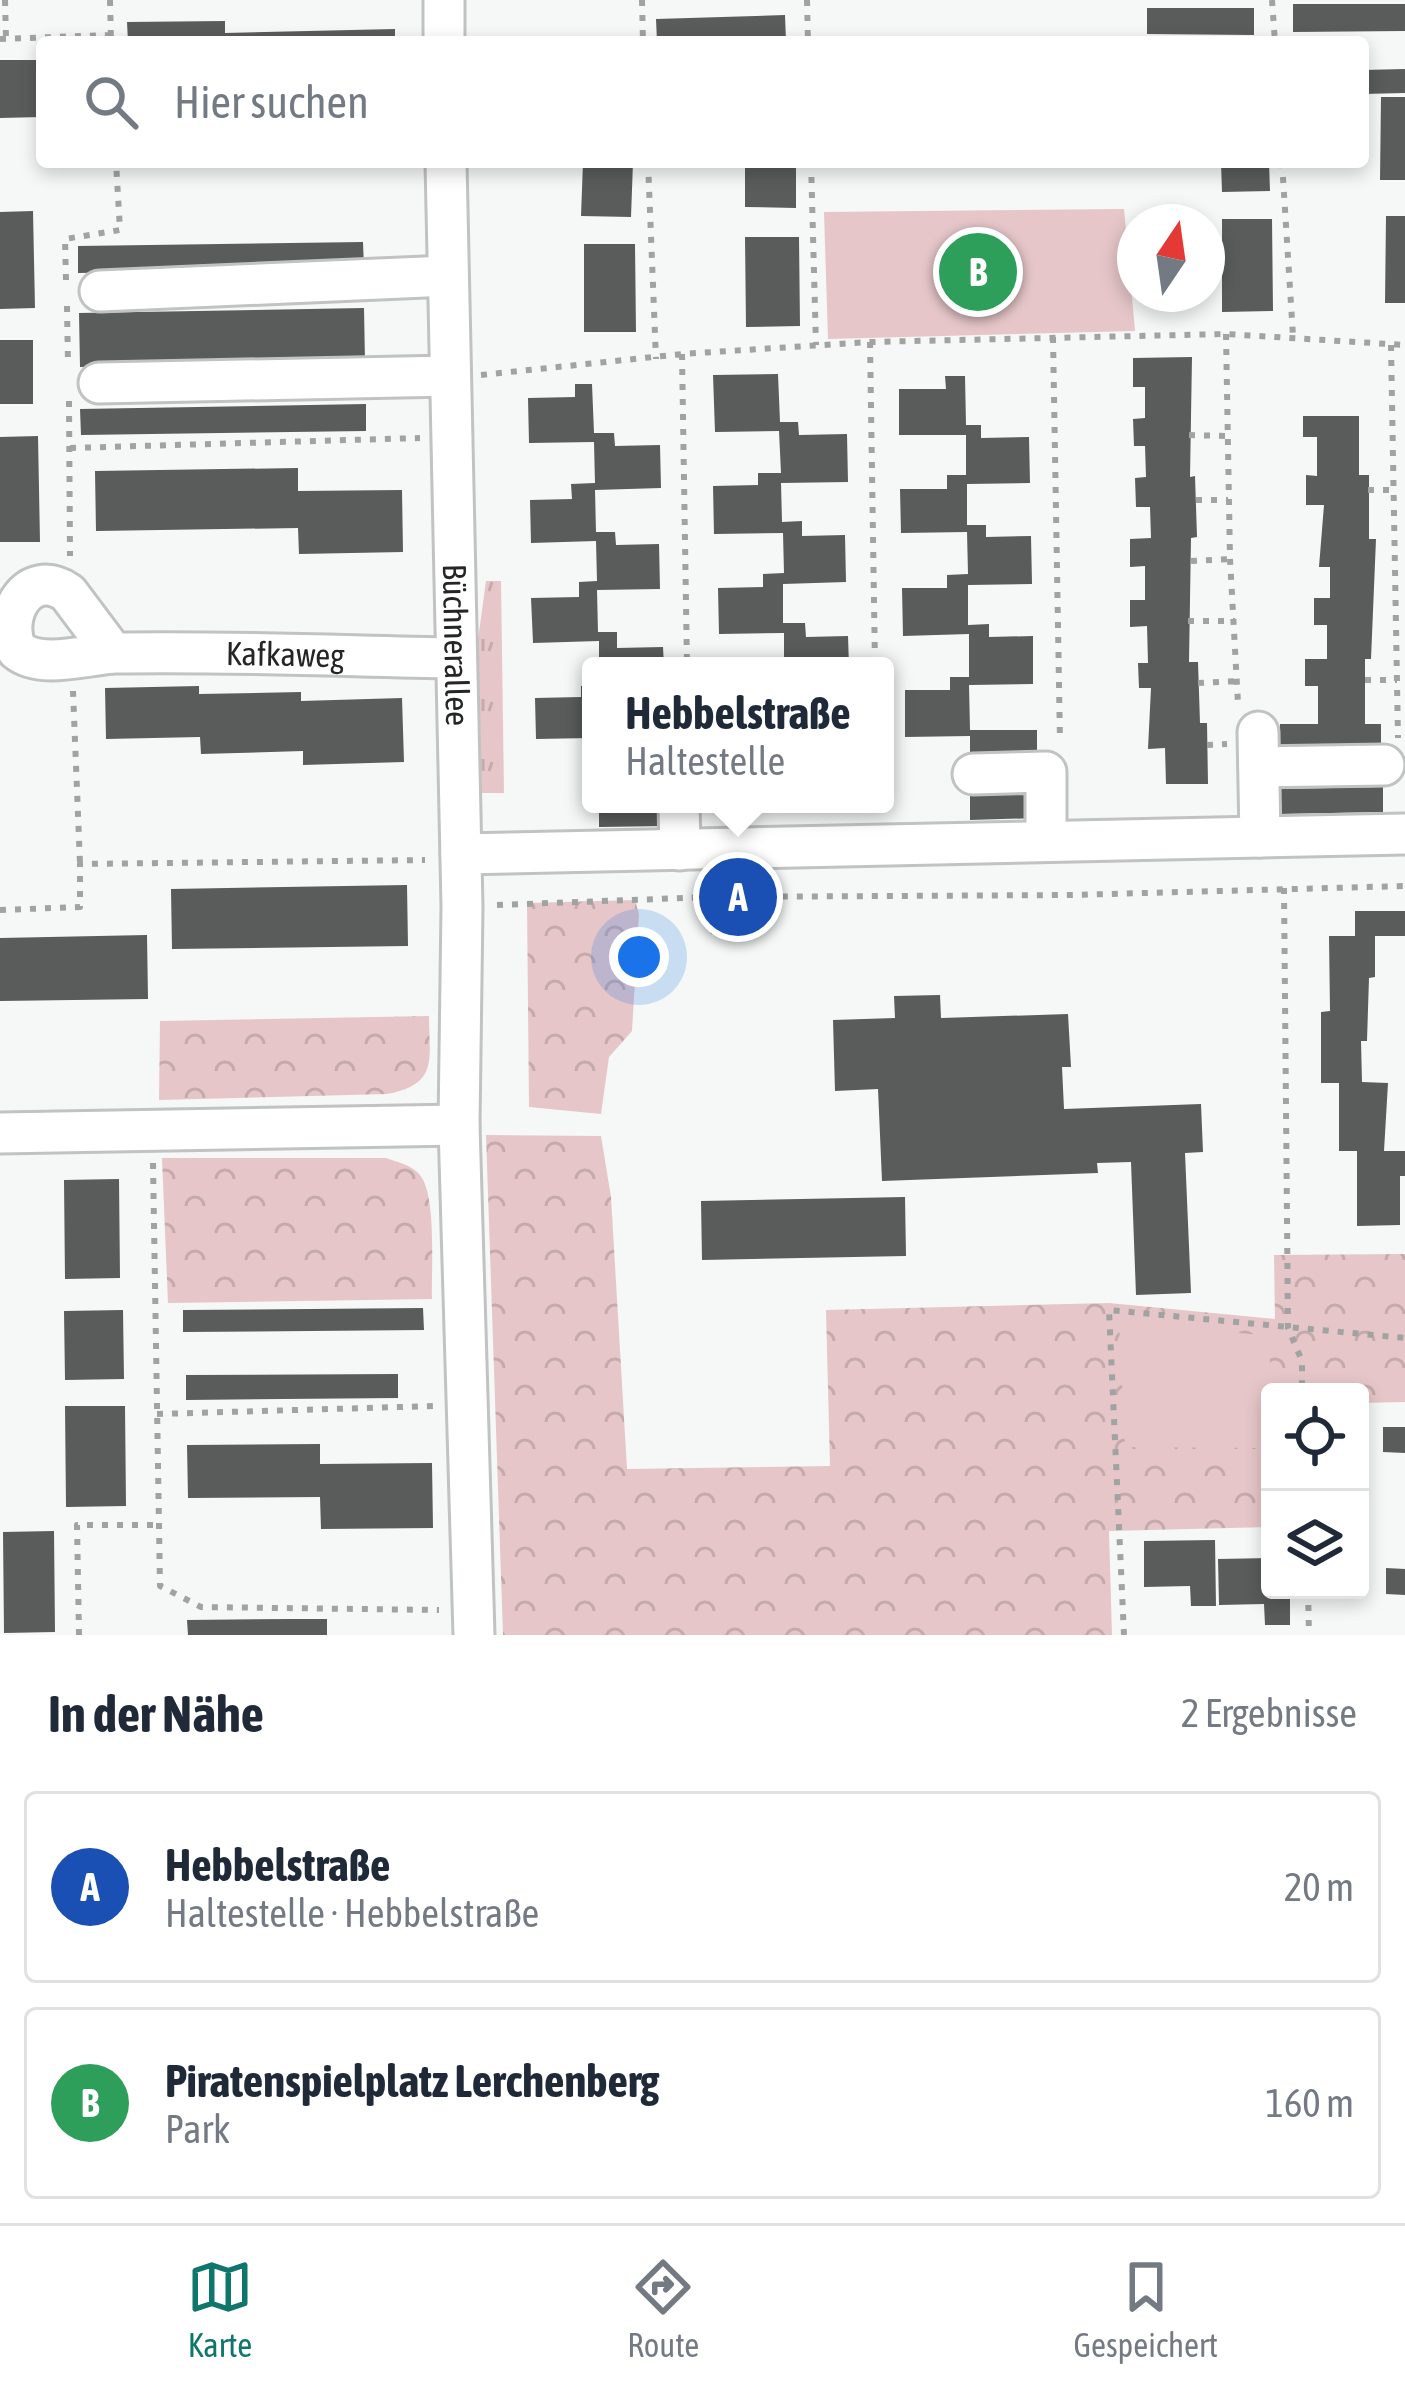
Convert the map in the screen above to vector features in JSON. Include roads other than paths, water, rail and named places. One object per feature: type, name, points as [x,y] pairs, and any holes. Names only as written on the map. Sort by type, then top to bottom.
[{"type":"street","points":[[444,0],[444,36]]},
{"type":"street","name":"Büchnerallee","points":[[446,168],[448,276],[457,376],[457,658],[448,857],[459,1125],[462,1622]]},
{"type":"street","points":[[100,291],[448,276]]},
{"type":"street","points":[[99,383],[457,376]]},
{"type":"street","name":"Kafkaweg","points":[[113,653],[68,593],[58,587],[35,585],[12,598],[4,616],[15,649],[39,658],[113,653],[457,658]]},
{"type":"street","points":[[1260,837],[1259,749],[1391,755]]},
{"type":"street","points":[[973,774],[1046,772],[1046,840]]},
{"type":"street","points":[[679,813],[680,850]]},
{"type":"street","points":[[448,857],[1405,834]]},
{"type":"street","points":[[0,1133],[459,1125]]},
{"type":"place","name":"Piratenspielplatz Lerchenberg","points":[[978,272]]},
{"type":"place","name":"Hebbelstraße","points":[[738,897]]}]
